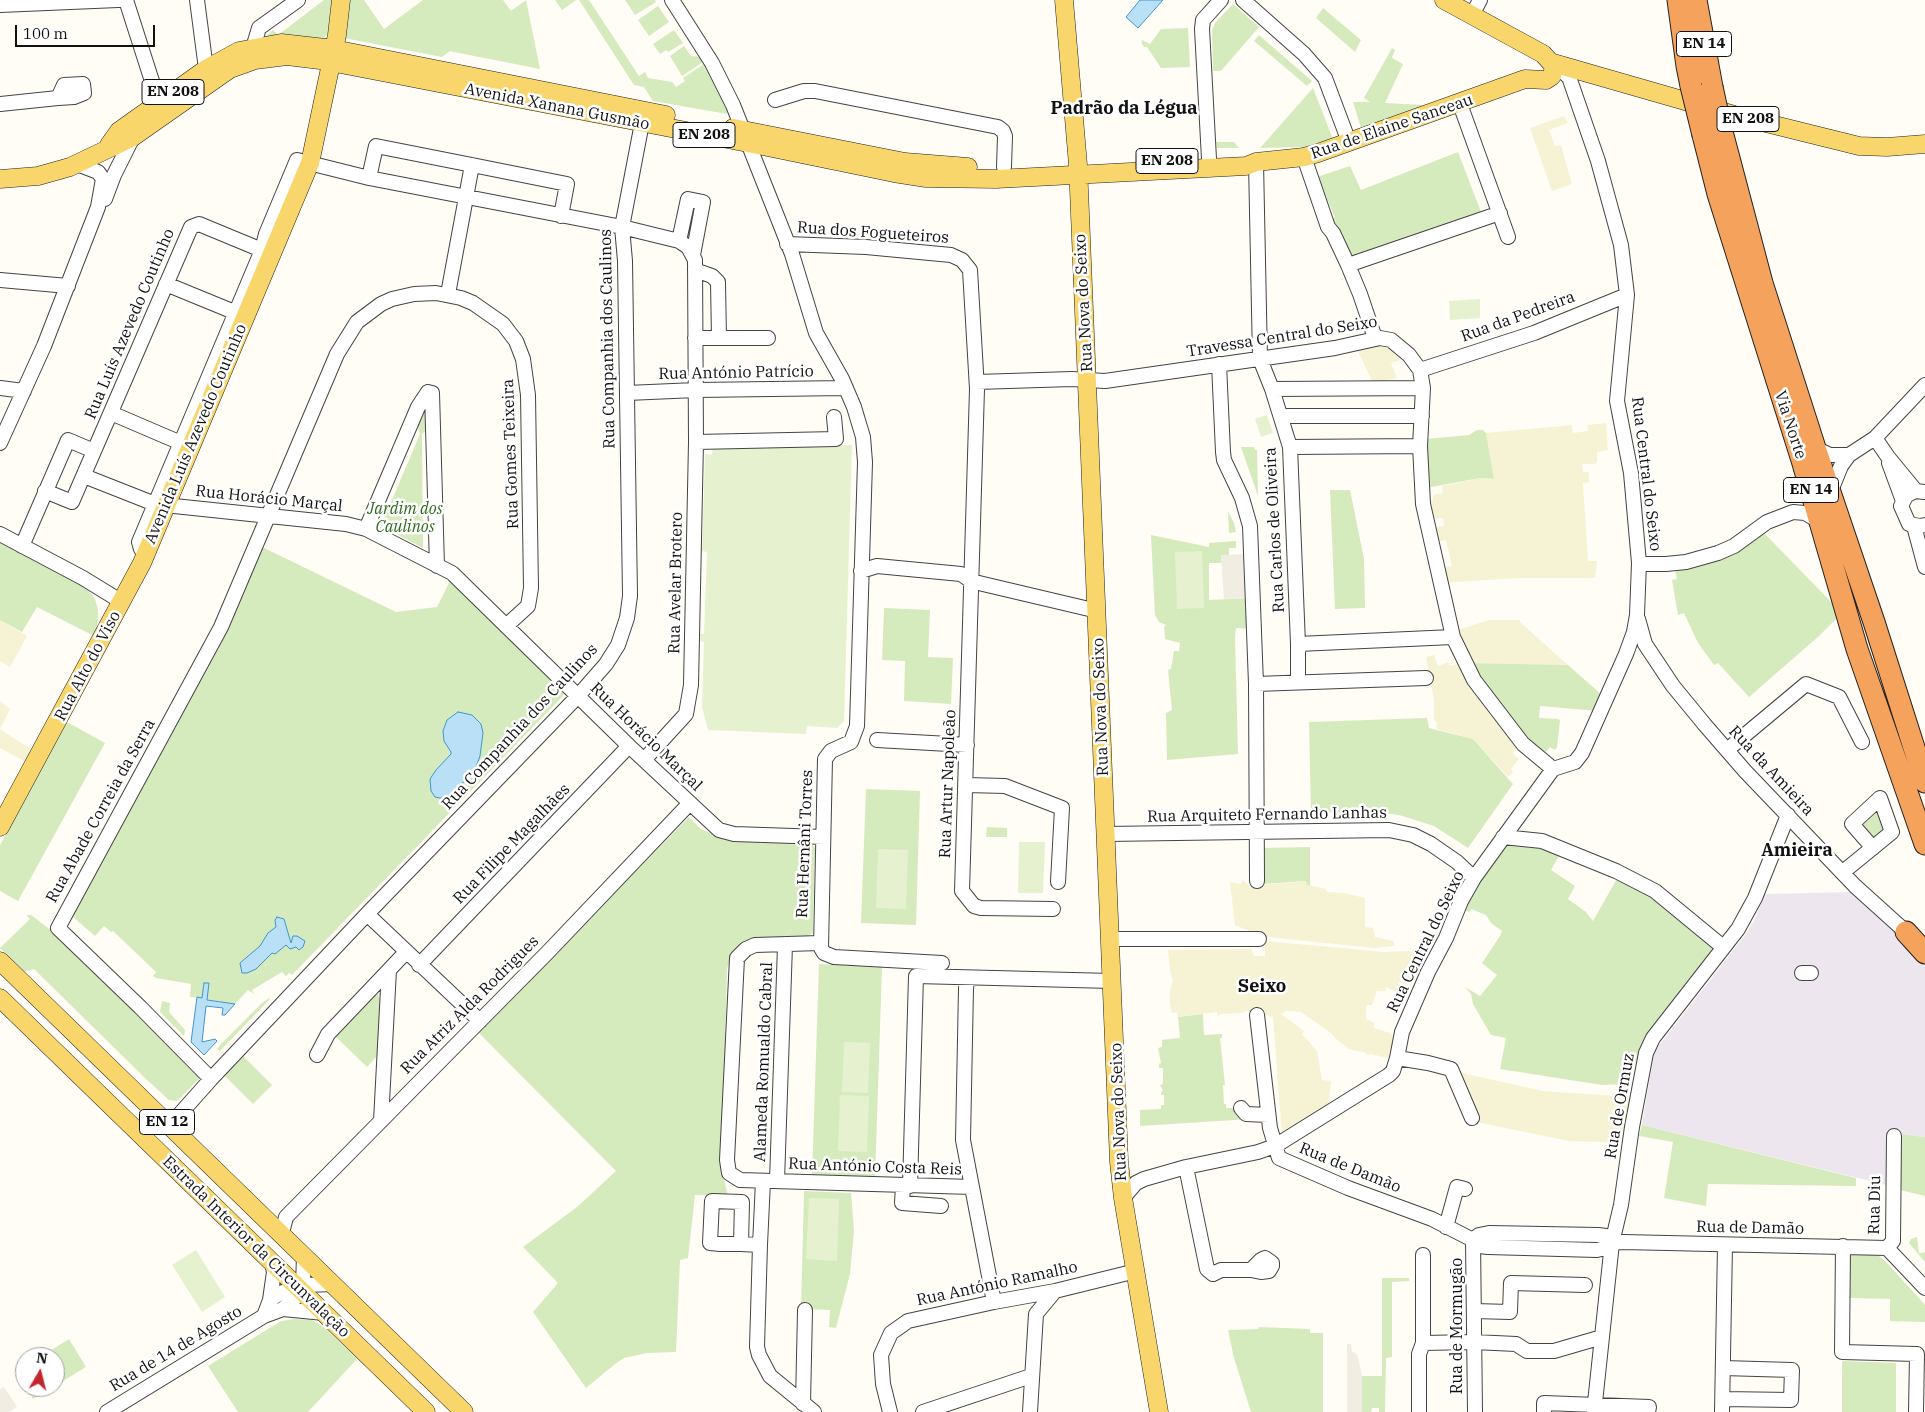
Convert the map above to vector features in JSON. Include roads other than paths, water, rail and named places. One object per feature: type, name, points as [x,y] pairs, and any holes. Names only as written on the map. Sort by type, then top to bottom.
[{"type":"highway","name":"Via Norte","points":[[1678,0],[1687,66],[1702,87]]},
{"type":"highway","name":"Via Norte","points":[[1696,0],[1702,87],[1712,132],[1925,782]]},
{"type":"highway","name":"Via Norte","points":[[1712,132],[1718,194],[1857,649],[1925,844]]},
{"type":"highway","points":[[1906,932],[1925,953]]},
{"type":"main road","name":"Avenida Luís Azevedo Coutinho","points":[[122,602],[144,558],[160,505],[267,252],[310,163],[333,56],[341,0]]},
{"type":"main road","name":"Rua Nova do Seixo","points":[[1064,0],[1079,170],[1119,1162],[1123,1198],[1159,1412]]},
{"type":"main road","name":"EN 208","points":[[1444,0],[1476,7],[1545,68],[1859,146],[1887,147],[1925,144]]},
{"type":"main road","name":"EN 208","points":[[104,151],[120,131],[159,103],[209,75],[230,69],[254,54]]},
{"type":"main road","name":"Avenida Xanana Gusmão","points":[[254,54],[320,60],[333,56],[745,136],[905,162],[963,168],[1004,167],[1079,170]]},
{"type":"main road","name":"Avenida Xanana Gusmão","points":[[333,56],[642,123],[745,136],[894,173],[926,178],[996,179],[1079,170]]},
{"type":"main road","name":"Rua de Elaine Sanceau","points":[[1079,170],[1237,167],[1256,162],[1304,157],[1460,104],[1545,68]]},
{"type":"main road","name":"EN 208","points":[[0,179],[38,176],[77,164],[133,137],[209,75]]},
{"type":"main road","name":"Rua de Elaine Sanceau","points":[[1079,170],[1209,159],[1244,158],[1256,162]]},
{"type":"main road","name":"Rua Alto do Viso","points":[[0,827],[122,602]]},
{"type":"main road","name":"EN 12","points":[[0,961],[464,1412]]},
{"type":"main road","name":"Estrada Interior da Circunvalação","points":[[0,998],[426,1412]]},
{"type":"main road","points":[[407,1357],[401,1369],[400,1379],[404,1390],[415,1392],[430,1390],[436,1386]]},
{"type":"street","points":[[0,5],[118,0]]},
{"type":"street","points":[[126,0],[159,103]]},
{"type":"street","points":[[198,0],[209,75]]},
{"type":"street","points":[[254,54],[259,28],[298,0]]},
{"type":"street","name":"Rua dos Fogueteiros","points":[[672,0],[712,63],[733,105],[788,244],[866,247],[951,255],[962,260],[970,270],[977,382],[971,581]]},
{"type":"street","points":[[1209,159],[1202,28],[1203,20],[1221,0]]},
{"type":"street","points":[[1242,0],[1304,54],[1325,78],[1350,142]]},
{"type":"street","name":"Rua Central do Seixo","points":[[1144,1179],[1186,1167],[1258,1152],[1275,1146],[1379,1083],[1393,1071],[1402,1032],[1428,972],[1446,938],[1461,901],[1474,878],[1552,769],[1575,762],[1582,753],[1628,648],[1637,615],[1639,564],[1632,473],[1617,401],[1627,295],[1621,245],[1598,161],[1569,77],[1545,68]]},
{"type":"street","points":[[775,100],[810,90],[998,127],[1005,136],[1004,167]]},
{"type":"street","points":[[0,104],[58,98]]},
{"type":"street","points":[[1460,104],[1508,237]]},
{"type":"street","name":"Rua Companhia dos Caulinos","points":[[175,1131],[179,1115],[211,1079],[367,914],[578,696],[615,652],[621,638],[628,607],[629,504],[625,261],[622,228],[642,123]]},
{"type":"street","points":[[0,443],[68,286],[109,177],[133,137]]},
{"type":"street","points":[[369,178],[376,146],[567,184],[561,216]]},
{"type":"street","points":[[104,151],[101,162],[109,177]]},
{"type":"street","points":[[1304,157],[1328,227],[1333,233],[1348,265],[1374,329],[1375,338]]},
{"type":"street","points":[[1256,162],[1260,359]]},
{"type":"street","points":[[310,163],[369,178],[679,241],[684,243],[693,255]]},
{"type":"street","points":[[77,164],[109,177]]},
{"type":"street","points":[[448,294],[472,165]]},
{"type":"street","name":"Rua Avelar Brotero","points":[[644,760],[682,721],[689,707],[696,442],[695,270],[693,255],[703,202],[688,199],[679,241]]},
{"type":"street","points":[[1348,265],[1500,213]]},
{"type":"street","name":"Rua Luís Azevedo Coutinho","points":[[45,491],[72,502],[191,227],[195,224],[204,226],[267,252]]},
{"type":"street","name":"Rua Hernâni Torres","points":[[788,244],[816,333],[838,371],[857,415],[864,444],[865,462],[857,728],[851,742],[831,751],[825,760],[820,943]]},
{"type":"street","points":[[695,270],[712,276],[718,282],[719,338]]},
{"type":"street","points":[[0,280],[68,286]]},
{"type":"street","points":[[166,284],[241,315]]},
{"type":"street","name":"Rua Gomes Teixeira","points":[[268,517],[337,354],[357,322],[381,304],[392,299],[414,294],[448,294],[474,303],[503,324],[520,350],[527,377],[530,435],[531,588],[528,606],[506,626]]},
{"type":"street","name":"Rua da Pedreira","points":[[1420,370],[1534,333],[1627,295]]},
{"type":"street","points":[[695,338],[768,338]]},
{"type":"street","name":"Travessa Central do Seixo","points":[[977,382],[1072,379],[1105,381],[1335,348],[1375,338],[1391,340],[1409,355],[1420,370]]},
{"type":"street","name":"Rua Carlos de Oliveira","points":[[1260,359],[1272,389],[1290,447],[1298,682]]},
{"type":"street","points":[[1219,364],[1224,460],[1242,498],[1250,526],[1256,684],[1257,881]]},
{"type":"street","points":[[1420,370],[1423,388],[1420,446],[1423,504],[1453,637],[1474,680],[1524,744],[1552,769]]},
{"type":"street","points":[[1830,493],[1841,466],[1849,455],[1875,438],[1925,386]]},
{"type":"street","points":[[0,388],[24,391]]},
{"type":"street","name":"Rua António Patrício","points":[[627,393],[846,388]]},
{"type":"street","points":[[1272,389],[1423,388]]},
{"type":"street","points":[[366,529],[418,407],[428,392],[432,393],[437,566]]},
{"type":"street","points":[[111,413],[185,445]]},
{"type":"street","points":[[1281,416],[1422,416]]},
{"type":"street","points":[[696,442],[836,439],[834,417]]},
{"type":"street","points":[[1875,438],[1888,457],[1922,490],[1906,496],[1901,506],[1909,524],[1920,526],[1925,567]]},
{"type":"street","points":[[22,546],[68,440],[94,451]]},
{"type":"street","points":[[1290,447],[1420,446]]},
{"type":"street","points":[[1815,448],[1830,454],[1849,455]]},
{"type":"street","points":[[1888,457],[1903,501]]},
{"type":"street","name":"Rua Horácio Marçal","points":[[84,476],[160,505],[346,524],[366,529],[452,573],[689,804],[724,832],[823,837]]},
{"type":"street","points":[[1639,564],[1686,562],[1718,553],[1734,546],[1767,522],[1793,512],[1805,513],[1818,521]]},
{"type":"street","name":"Rua Abade Correia da Serra","points":[[211,1079],[58,928],[221,627],[268,517]]},
{"type":"street","name":"Rua Alto do Viso","points":[[0,534],[83,578],[122,602]]},
{"type":"street","points":[[862,545],[877,566]]},
{"type":"street","points":[[861,571],[877,566],[961,574],[971,581],[1089,609],[1097,608]]},
{"type":"street","name":"Rua Artur Napoleão","points":[[971,581],[962,891],[974,906],[981,908],[1053,909]]},
{"type":"street","name":"Rua da Amieira","points":[[1637,615],[1645,644],[1673,686],[1727,750],[1843,872],[1906,932]]},
{"type":"street","points":[[1298,644],[1453,637]]},
{"type":"street","points":[[1628,648],[1645,644]]},
{"type":"street","points":[[1256,684],[1426,678]]},
{"type":"street","points":[[1727,750],[1806,684],[1839,697],[1862,742]]},
{"type":"street","points":[[877,740],[967,745]]},
{"type":"street","name":"Rua Filipe Magalhães","points":[[419,965],[629,746]]},
{"type":"street","points":[[966,785],[1005,786],[1062,808],[1058,882]]},
{"type":"street","name":"Rua Atriz Alda Rodrigues","points":[[282,1234],[286,1218],[480,1021],[689,804]]},
{"type":"street","name":"Rua de Ormuz","points":[[1595,1408],[1612,1244],[1646,1052],[1653,1038],[1738,929],[1754,898],[1788,815]]},
{"type":"street","name":"Rua Arquiteto Fernando Lanhas","points":[[1106,834],[1374,829],[1400,832],[1424,840],[1437,847],[1474,878]]},
{"type":"street","points":[[1503,837],[1542,841],[1616,870],[1655,891],[1723,947]]},
{"type":"street","points":[[1843,872],[1873,848]]},
{"type":"street","points":[[367,914],[480,1021]]},
{"type":"street","points":[[1110,939],[1259,939]]},
{"type":"street","points":[[820,943],[824,953],[834,957],[942,963]]},
{"type":"street","name":"Rua António Costa Reis","points":[[820,943],[750,946],[742,951],[736,961],[727,1165],[729,1173],[735,1179],[777,1182],[972,1187],[963,1140],[966,988],[967,982],[971,978]]},
{"type":"street","name":"Alameda Romualdo Cabral","points":[[777,1182],[785,944]]},
{"type":"street","points":[[317,1055],[328,1034],[406,952]]},
{"type":"street","points":[[380,1121],[388,970]]},
{"type":"street","points":[[941,1206],[902,1203],[906,1186],[916,976],[1112,981]]},
{"type":"street","points":[[1258,1015],[1269,1121],[1275,1146]]},
{"type":"street","points":[[1397,1058],[1451,1069],[1472,1118]]},
{"type":"street","points":[[1241,1108],[1246,1114],[1269,1121]]},
{"type":"street","points":[[1258,1152],[1269,1121]]},
{"type":"street","name":"Rua Diu","points":[[1894,1136],[1893,1241],[1887,1248],[1925,1288]]},
{"type":"street","name":"Rua de Damão","points":[[1275,1146],[1281,1160],[1446,1226],[1473,1240],[1478,1235],[1489,1233],[1598,1235],[1606,1236],[1612,1244],[1623,1242],[1887,1248]]},
{"type":"street","points":[[1119,1162],[1133,1175],[1144,1179]]},
{"type":"street","points":[[1186,1167],[1207,1269],[1213,1274],[1221,1270],[1251,1270]]},
{"type":"street","points":[[1123,1198],[1136,1184],[1144,1179]]},
{"type":"street","points":[[763,1181],[760,1245],[759,1355],[770,1376],[808,1408]]},
{"type":"street","points":[[972,1187],[994,1302]]},
{"type":"street","points":[[1446,1226],[1457,1187],[1465,1189]]},
{"type":"street","name":"Rua de Mormugão","points":[[1473,1240],[1475,1412]]},
{"type":"street","points":[[741,1244],[760,1245]]},
{"type":"street","points":[[1723,1368],[1792,1370],[1790,1400],[1722,1405],[1725,1245]]},
{"type":"street","points":[[1843,1246],[1842,1352],[1917,1354],[1916,1412]]},
{"type":"street","points":[[1419,1412],[1419,1354],[1423,1343],[1423,1254]]},
{"type":"street","points":[[283,1309],[296,1297],[304,1279],[304,1257]]},
{"type":"street","name":"Rua de 14 de Agosto","points":[[264,1316],[270,1300],[273,1282],[272,1263]]},
{"type":"street","name":"Rua António Ramalho","points":[[890,1412],[880,1364],[883,1347],[891,1332],[908,1321],[1055,1291],[1136,1271]]},
{"type":"street","points":[[1474,1311],[1510,1312],[1511,1283],[1585,1284]]},
{"type":"street","points":[[270,1300],[280,1292],[311,1285],[333,1284]]},
{"type":"street","points":[[1030,1412],[1036,1314],[1055,1291]]},
{"type":"street","points":[[1023,1297],[1036,1314]]},
{"type":"street","name":"Rua de 14 de Agosto","points":[[107,1412],[264,1316],[283,1309],[324,1313]]},
{"type":"street","points":[[805,1310],[808,1408]]},
{"type":"street","points":[[1423,1343],[1474,1342],[1516,1344],[1527,1351],[1554,1351],[1602,1337]]},
{"type":"street","points":[[922,1412],[1031,1376]]},
{"type":"street","points":[[1544,1412],[1544,1403],[1595,1408],[1649,1407],[1648,1412]]},
{"type":"water","points":[[1140,0],[1163,0],[1138,28],[1126,17]]},
{"type":"water","points":[[458,712],[472,715],[481,724],[483,733],[480,756],[475,770],[457,789],[445,798],[435,797],[431,791],[430,779],[451,754],[444,741],[443,731],[447,720]]},
{"type":"water","points":[[277,917],[284,919],[291,943],[293,936],[297,936],[305,941],[303,947],[299,950],[296,947],[290,949],[286,945],[275,954],[272,953],[256,969],[242,973],[240,963],[260,946],[268,933],[276,927],[275,920]]},
{"type":"water","points":[[204,983],[209,983],[207,1000],[235,1004],[225,1015],[222,1015],[223,1008],[206,1006],[202,1042],[215,1039],[217,1041],[204,1055],[191,1042],[197,997],[202,998]]},
{"type":"district","name":"Padrão da Légua","points":[[1124,109]]},
{"type":"district","name":"Amieira","points":[[1797,851]]},
{"type":"district","name":"Seixo","points":[[1262,987]]},
{"type":"park label","name":"Jardim dos Caulinos","points":[[405,518]]}]
